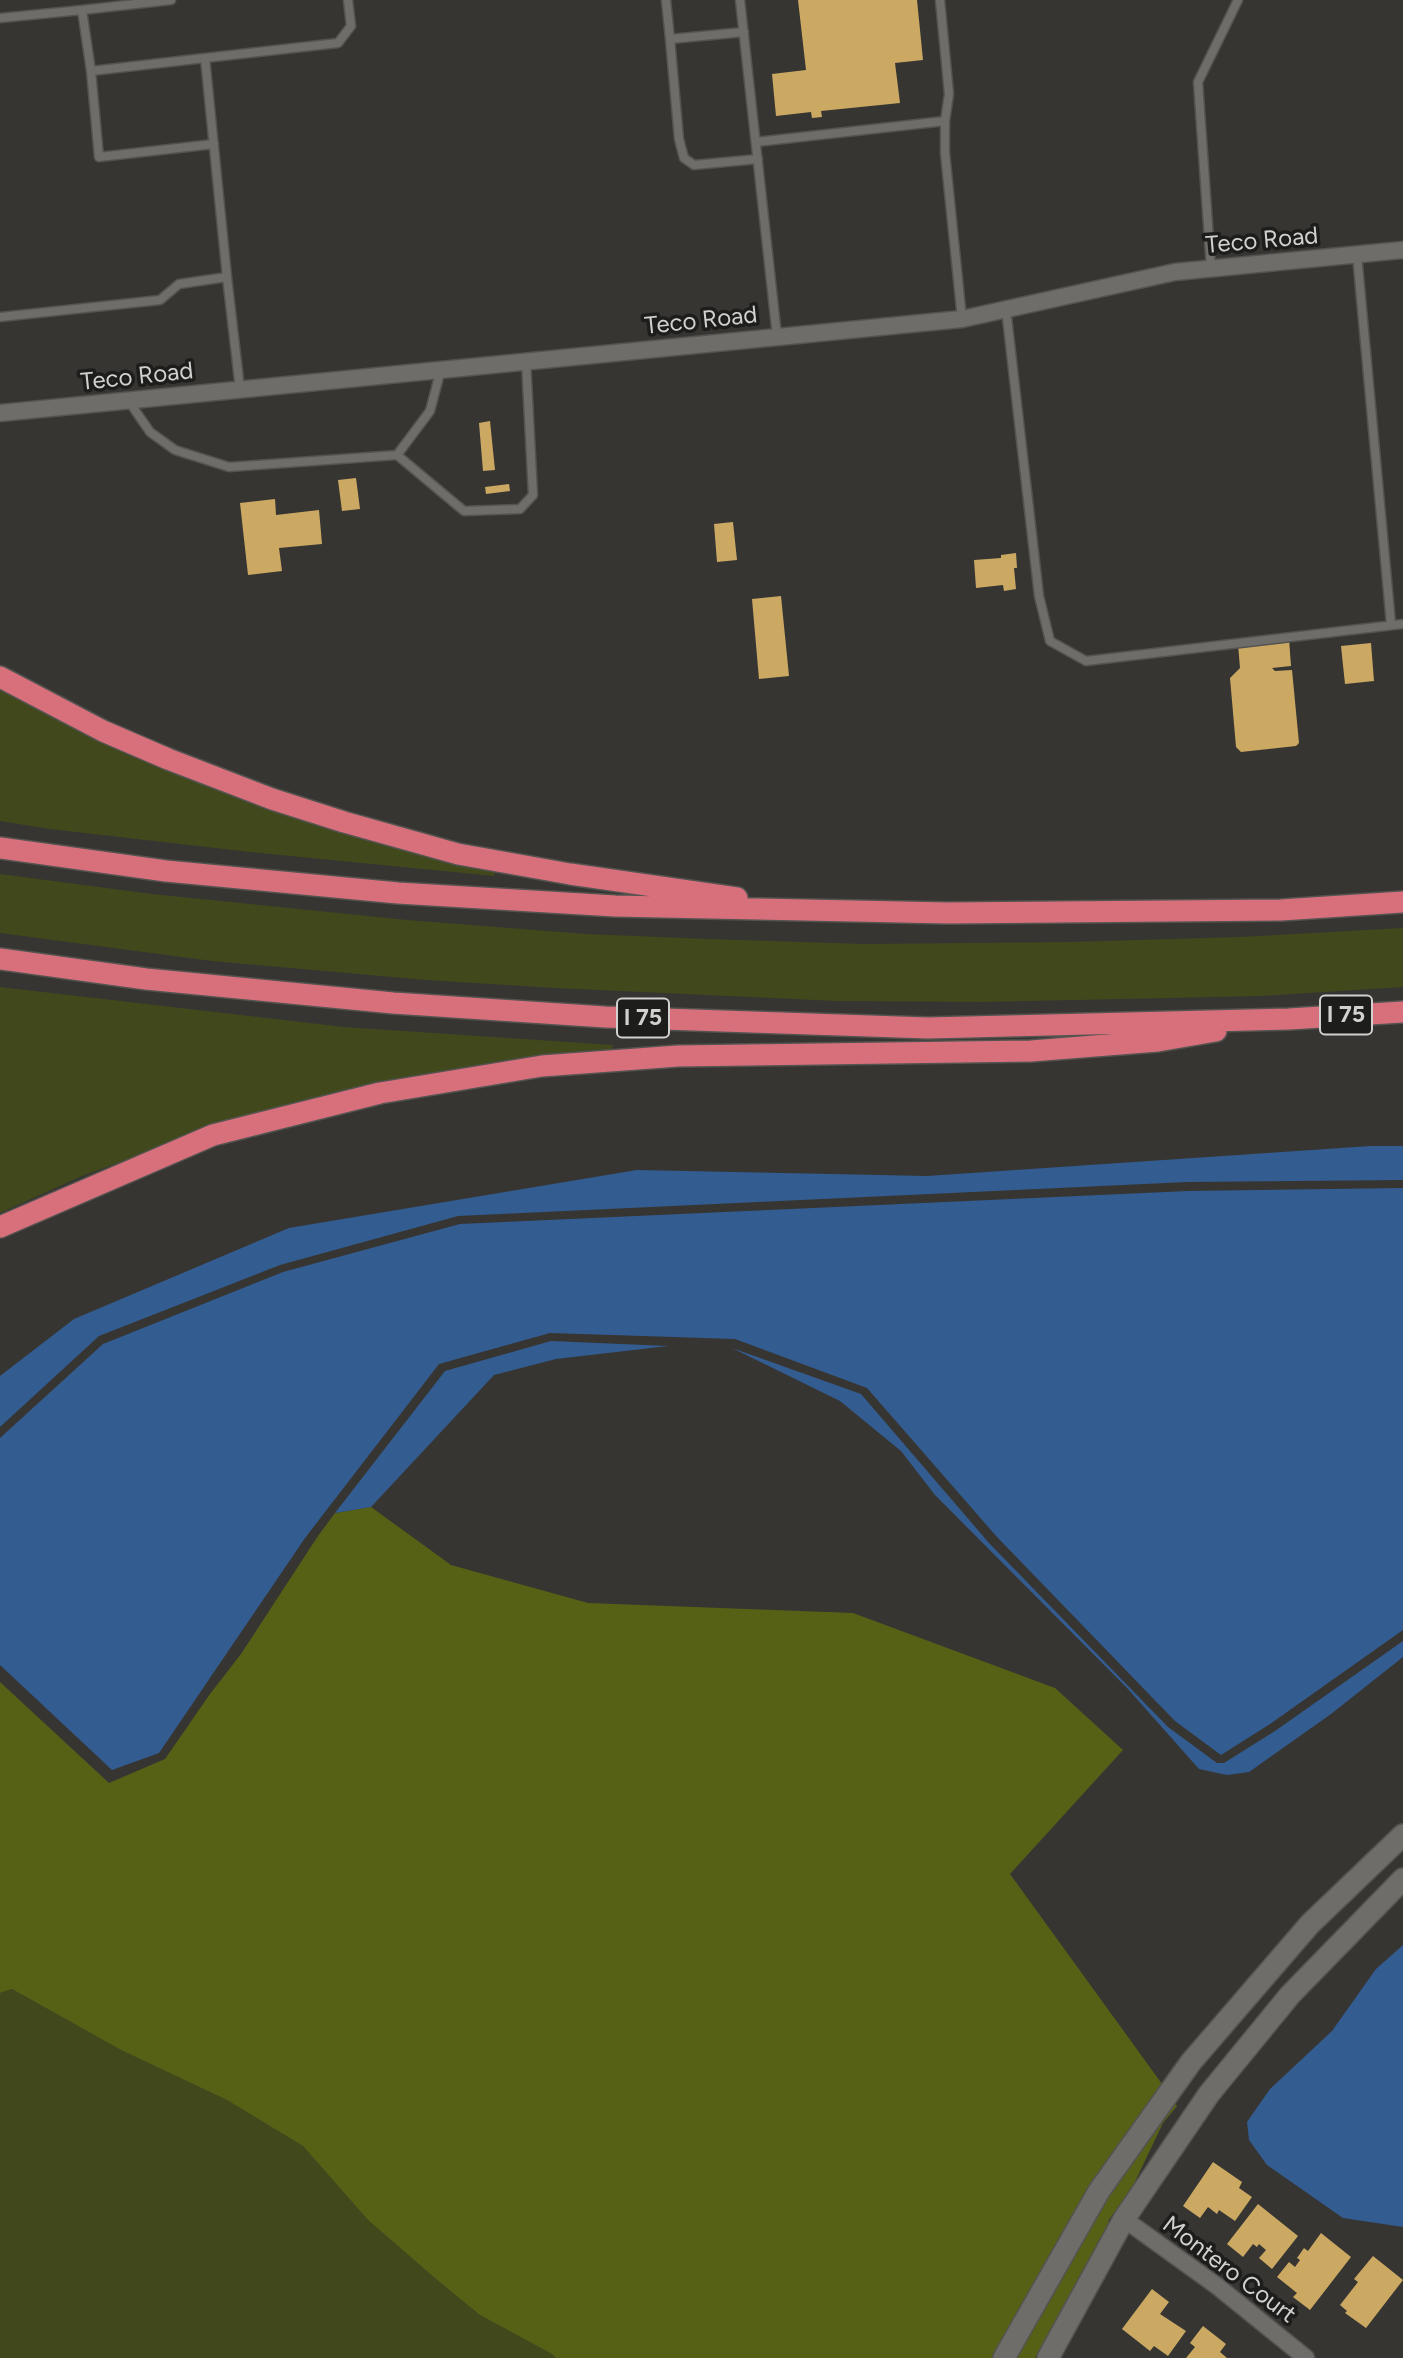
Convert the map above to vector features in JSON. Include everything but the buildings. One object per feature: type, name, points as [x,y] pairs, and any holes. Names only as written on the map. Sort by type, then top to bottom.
[{"type":"highway","points":[[0,677],[103,731],[168,759],[272,799],[344,822],[458,854],[570,874],[832,912]]},
{"type":"highway","points":[[0,848],[166,871],[398,893],[615,906],[832,912],[1281,910],[1403,902]]},
{"type":"highway","name":"I 75","points":[[0,960],[393,1003],[605,1017],[928,1028],[1289,1018],[1403,1012]]},
{"type":"highway","points":[[0,1227],[213,1135],[380,1093],[542,1066],[678,1056],[1031,1051],[1158,1041],[1289,1018]]},
{"type":"street","name":"Teco Road","points":[[0,413],[962,319],[1175,272],[1403,250]]},
{"type":"street","points":[[1004,2358],[1099,2191],[1191,2062],[1310,1924],[1403,1835]]},
{"type":"street","points":[[1048,2358],[1124,2219],[1209,2094],[1290,1994],[1403,1879]]},
{"type":"street","name":"Montero Court","points":[[1124,2219],[1217,2286],[1306,2358]]},
{"type":"lane","points":[[0,18],[172,0]]},
{"type":"lane","points":[[91,71],[338,43],[351,26],[348,0]]},
{"type":"lane","points":[[666,0],[679,139],[684,158],[694,164],[758,159]]},
{"type":"lane","points":[[740,0],[777,336]]},
{"type":"lane","points":[[940,0],[949,94],[945,121],[945,153],[962,319]]},
{"type":"lane","points":[[1211,268],[1198,82],[1238,0]]},
{"type":"lane","points":[[82,10],[99,157],[214,144]]},
{"type":"lane","points":[[670,39],[744,32]]},
{"type":"lane","points":[[205,58],[240,389]]},
{"type":"lane","points":[[756,142],[945,121]]},
{"type":"lane","points":[[1357,254],[1391,624]]},
{"type":"lane","points":[[0,317],[160,300],[179,284],[227,277]]},
{"type":"lane","points":[[1006,309],[1039,596],[1050,641],[1086,661],[1403,624]]},
{"type":"lane","points":[[128,400],[150,432],[175,450],[229,467],[397,455],[464,511],[520,509],[533,495],[526,361]]},
{"type":"lane","points":[[397,455],[430,411],[441,369]]},
{"type":"green space","points":[[0,686],[91,733],[496,869],[494,876],[250,852],[0,821]]},
{"type":"green space","points":[[0,874],[152,894],[407,920],[586,934],[708,939],[865,944],[1070,942],[1241,937],[1403,928],[1403,987],[1261,996],[982,1002],[837,1001],[426,980],[212,961],[0,933]]},
{"type":"green space","points":[[0,987],[344,1027],[613,1045],[611,1052],[482,1065],[351,1090],[214,1128],[82,1176],[0,1213]]},
{"type":"green space","points":[[371,1507],[451,1565],[588,1603],[853,1613],[1055,1688],[1123,1750],[1010,1874],[1162,2084],[1089,2187],[992,2358],[556,2358],[480,2315],[436,2279],[368,2220],[303,2146],[227,2100],[121,2050],[12,1989],[0,1993],[0,1682],[109,1783],[165,1759],[241,1654],[335,1513]]},
{"type":"green space","points":[[12,1989],[121,2050],[227,2100],[303,2146],[368,2220],[436,2279],[480,2315],[556,2358],[0,2358],[0,1993]]},
{"type":"green space","points":[[1175,2103],[1177,2106],[1163,2123],[1132,2188],[1108,2221],[1035,2358],[1017,2358],[1109,2196]]},
{"type":"water","points":[[1403,1146],[1403,1180],[1187,1182],[458,1216],[280,1265],[99,1336],[0,1427],[0,1376],[74,1319],[289,1228],[637,1170],[927,1176]]},
{"type":"water","points":[[1403,1188],[1403,1630],[1270,1724],[1221,1755],[1175,1721],[997,1537],[867,1388],[735,1339],[550,1333],[439,1364],[305,1538],[159,1753],[112,1770],[0,1665],[0,1438],[103,1344],[283,1272],[460,1224],[1188,1191]]},
{"type":"water","points":[[551,1341],[668,1346],[556,1359],[494,1375],[371,1507],[335,1513],[445,1371]]},
{"type":"water","points":[[732,1348],[861,1394],[989,1543],[1168,1727],[1217,1763],[1224,1763],[1275,1731],[1403,1641],[1403,1657],[1331,1714],[1249,1772],[1227,1775],[1199,1769],[1128,1689],[935,1495],[901,1451],[840,1401]]},
{"type":"water","points":[[1403,1945],[1403,2227],[1343,2218],[1267,2165],[1249,2140],[1247,2122],[1270,2089],[1332,2031],[1376,1969]]}]
